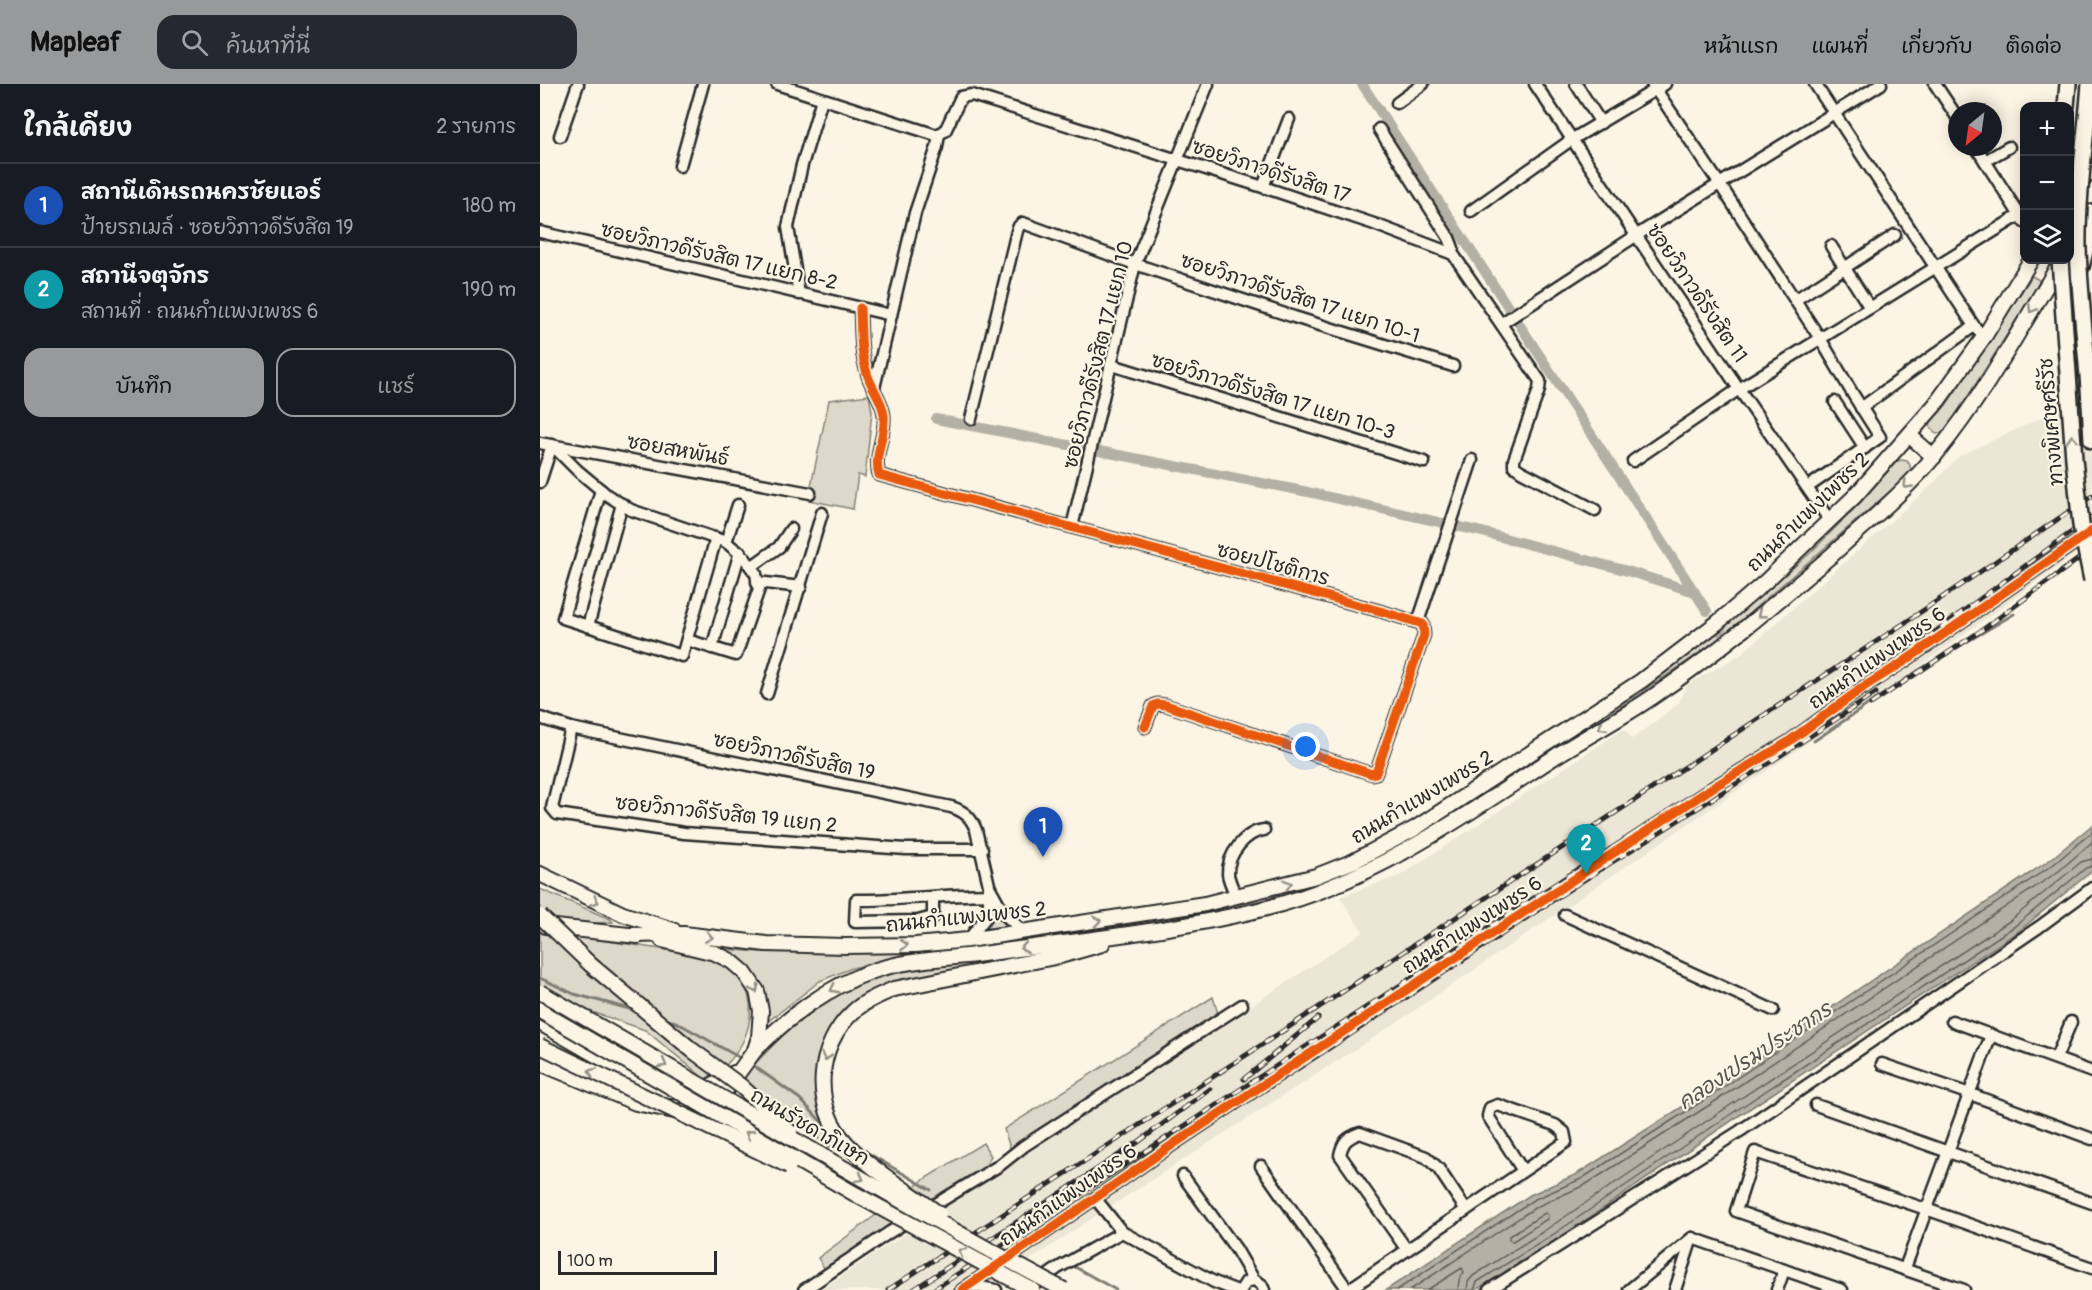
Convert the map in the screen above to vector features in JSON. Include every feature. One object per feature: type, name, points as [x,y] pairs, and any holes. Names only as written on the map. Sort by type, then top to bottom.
[{"type":"highway","points":[[2066,102],[2068,84]]},
{"type":"highway","name":"ทางพิเศษศรีรัช","points":[[2090,84],[2078,248],[2092,440]]},
{"type":"highway","points":[[2080,270],[2092,224]]},
{"type":"highway","name":"ทางพิเศษศรีรัช","points":[[2061,264],[2074,459],[2081,525],[2092,580]]},
{"type":"main road","points":[[2074,194],[2092,167]]},
{"type":"main road","points":[[2074,241],[2092,212]]},
{"type":"main road","name":"ถนนกำแพงเพชร 2","points":[[630,935],[684,934],[726,940],[806,946],[880,946],[968,940],[1205,904],[1316,876],[1354,861],[1414,829],[1669,661],[1765,582],[1830,521],[1910,436],[1984,337],[2029,264]]},
{"type":"main road","name":"ถนนกำแพงเพชร 2","points":[[739,1069],[755,1050],[791,1016],[837,987],[872,971],[918,961],[1123,934],[1232,916],[1300,898],[1344,882],[1407,850],[1648,700],[1714,652],[1856,534],[1934,457],[1980,392],[2059,264]]},
{"type":"main road","points":[[1910,436],[1934,457]]},
{"type":"main road","points":[[541,875],[623,914],[684,934]]},
{"type":"main road","points":[[540,916],[591,966]]},
{"type":"main road","points":[[540,926],[692,1050],[742,1087],[809,1149]]},
{"type":"main road","points":[[540,926],[630,935],[685,944],[715,953],[731,961],[744,972],[757,991],[761,1007],[759,1037],[755,1050]]},
{"type":"main road","points":[[983,1247],[854,1151],[838,1133],[828,1113],[823,1093],[823,1069],[830,1043],[836,1031],[855,1009],[894,989],[1060,956],[1103,943],[1123,934]]},
{"type":"main road","name":"ถนนรัชดาภิเษก","points":[[540,992],[809,1149],[1064,1290]]},
{"type":"main road","name":"ถนนรัชดาภิเษก","points":[[540,1011],[855,1194],[1032,1290]]},
{"type":"main road","points":[[540,1023],[639,1080],[666,1091],[700,1092],[739,1069]]},
{"type":"main road","points":[[540,1046],[734,1141],[855,1194]]},
{"type":"main road","points":[[540,1063],[636,1103],[679,1112],[717,1102],[739,1069]]},
{"type":"street","points":[[560,136],[578,84]]},
{"type":"street","points":[[680,166],[703,84]]},
{"type":"street","points":[[777,84],[928,133],[939,134],[938,147],[915,213],[874,388]]},
{"type":"street","name":"ซอยวิภาวดีรังสิต 17 แยก 10","points":[[1072,527],[1135,264],[1208,84]]},
{"type":"street","points":[[1397,103],[1423,84]]},
{"type":"street","name":"ซอยวิภาวดีรังสิต 11","points":[[1535,84],[1830,521]]},
{"type":"street","points":[[1576,84],[1601,123]]},
{"type":"street","points":[[1815,84],[1974,326],[1984,337]]},
{"type":"street","points":[[1502,323],[1719,183],[1881,84]]},
{"type":"street","points":[[1935,84],[1948,104]]},
{"type":"street","points":[[1471,211],[1571,140],[1658,86],[1881,437],[1808,487]]},
{"type":"street","name":"ซอยวิภาวดีรังสิต 17","points":[[939,134],[945,131],[961,97],[967,90],[972,95],[1263,187],[1374,224],[1451,253]]},
{"type":"street","points":[[800,294],[788,227],[801,165],[822,99]]},
{"type":"street","points":[[1263,187],[1289,119]]},
{"type":"street","points":[[1379,129],[1449,238],[1453,248],[1451,253],[1502,323],[1540,381],[1514,466],[1595,510]]},
{"type":"street","points":[[1985,161],[2009,147]]},
{"type":"street","points":[[1982,156],[2020,215]]},
{"type":"street","points":[[1633,461],[1739,389],[1935,267],[2020,219]]},
{"type":"street","name":"ซอยวิภาวดีรังสิต 17 แยก 10-1","points":[[971,419],[1019,226],[1023,223],[1135,264],[1294,317],[1453,366]]},
{"type":"street","name":"ซอยวิภาวดีรังสิต 17 แยก 8-2","points":[[540,232],[891,315]]},
{"type":"street","points":[[1795,300],[1895,235]]},
{"type":"street","points":[[1831,246],[1870,308]]},
{"type":"street","name":"ซอยปโชติการ","points":[[860,308],[862,353],[867,375],[882,402],[885,418],[878,452],[879,475],[1418,622]]},
{"type":"street","points":[[1862,408],[1974,326]]},
{"type":"street","name":"ซอยวิภาวดีรังสิต 17 แยก 10-3","points":[[1112,365],[1424,462]]},
{"type":"street","points":[[1835,402],[1865,448]]},
{"type":"street","name":"ซอยสหพันธ์","points":[[540,443],[810,493]]},
{"type":"street","points":[[541,478],[552,445],[577,470],[622,504],[645,516],[721,540],[740,552],[751,567],[759,589],[736,656],[687,640]]},
{"type":"street","points":[[1145,727],[1153,706],[1166,705],[1372,774],[1376,773],[1424,635],[1423,624],[1418,622],[1472,460]]},
{"type":"street","points":[[601,490],[563,618],[682,656],[721,540],[738,505]]},
{"type":"street","points":[[588,626],[622,504]]},
{"type":"street","points":[[767,694],[822,513]]},
{"type":"street","points":[[751,567],[779,547],[791,529]]},
{"type":"street","name":"ถนนกำแพงเพชร 6","points":[[965,1288],[1175,1143],[1703,794],[1788,742],[1865,686],[1902,663],[2092,531]]},
{"type":"street","points":[[712,648],[740,552]]},
{"type":"street","points":[[757,582],[801,587]]},
{"type":"street","name":"ซอยวิภาวดีรังสิต 19","points":[[541,721],[964,811],[973,822],[982,849],[989,889],[987,916],[968,940]]},
{"type":"street","name":"ซอยวิภาวดีรังสิต 19 แยก 2","points":[[571,728],[552,808],[557,814],[684,833],[906,849],[982,849]]},
{"type":"street","points":[[1236,897],[1228,876],[1234,855],[1243,839],[1257,831],[1264,830]]},
{"type":"street","points":[[1489,1290],[1740,1131],[2039,927],[2092,888]]},
{"type":"street","points":[[933,897],[933,917],[918,921],[855,922],[856,900],[933,897],[989,889]]},
{"type":"street","name":"ซอยวิภาวดีรังสิต 19","points":[[989,889],[1005,915],[1024,932]]},
{"type":"street","points":[[1564,915],[1773,1010]]},
{"type":"street","points":[[804,1290],[890,1232],[1000,1166],[1024,1146],[1242,1005]]},
{"type":"street","points":[[1952,1021],[2092,1071]]},
{"type":"street","points":[[2056,1058],[2071,1022]]},
{"type":"street","points":[[1905,1269],[1991,1035]]},
{"type":"street","points":[[1881,1064],[2092,1139]]},
{"type":"street","points":[[1261,1167],[1348,1290],[1566,1142],[1564,1132],[1556,1125],[1498,1105],[1490,1108],[1488,1116],[1523,1171]]},
{"type":"street","points":[[1816,1105],[2092,1203]]},
{"type":"street","points":[[1407,1250],[1340,1155],[1347,1138],[1360,1133],[1426,1157],[1438,1168],[1466,1210]]},
{"type":"street","points":[[1964,1290],[1736,1211],[1755,1152],[1926,1209],[2092,1269]]},
{"type":"street","points":[[1184,1176],[1236,1249],[1254,1280],[1261,1284],[1264,1290]]},
{"type":"street","points":[[1095,1198],[1122,1232],[1214,1282],[1235,1290]]},
{"type":"street","points":[[1027,1290],[1058,1268],[1122,1232]]},
{"type":"street","points":[[1692,1238],[1842,1290]]},
{"type":"street","points":[[1633,1287],[1692,1238]]},
{"type":"street","points":[[1675,1290],[1692,1238]]},
{"type":"street","points":[[1777,1290],[1784,1270]]},
{"type":"street","points":[[1241,1290],[1246,1282],[1254,1280]]},
{"type":"street","points":[[1633,1287],[1647,1290]]},
{"type":"street","points":[[965,1288],[996,1290]]},
{"type":"shaded area","points":[[2032,276],[2041,281],[1945,432],[1936,434],[1930,427],[1931,422],[1947,404]]},
{"type":"shaded area","points":[[2092,329],[2092,542],[1916,669],[1393,1025],[1091,1219],[985,1290],[820,1290],[1363,932],[1340,897],[1401,875],[1624,729],[1632,739],[1678,704],[1687,685],[1740,655],[1930,487],[1959,456],[2045,416]]},
{"type":"shaded area","points":[[869,395],[872,412],[865,477],[858,475],[853,509],[808,500],[829,400]]},
{"type":"shaded area","points":[[1897,461],[1907,461],[1910,465],[1908,476],[1717,641],[1580,734],[1413,841],[1329,882],[1267,902],[1208,914],[1098,933],[897,958],[852,968],[820,981],[766,1023],[767,1004],[761,989],[743,966],[724,949],[759,952],[908,952],[973,946],[1125,925],[1263,900],[1328,878],[1409,839],[1663,674],[1713,636],[1808,555],[1860,503]]},
{"type":"shaded area","points":[[540,889],[610,919],[613,922],[540,919]]},
{"type":"shaded area","points":[[994,908],[1007,926],[988,927]]},
{"type":"shaded area","points":[[540,931],[694,954],[722,964],[736,975],[744,985],[748,996],[750,1020],[742,1043],[726,1065],[705,1079],[645,1030],[575,1006],[540,988]]},
{"type":"shaded area","points":[[1055,950],[914,980],[837,1022],[818,1088],[851,1156],[827,1145],[739,1080],[789,1029],[851,984],[913,968]]},
{"type":"shaded area","points":[[1213,997],[1218,1014],[1011,1151],[1004,1129]]},
{"type":"shaded area","points":[[983,1143],[991,1156],[983,1170],[826,1271],[818,1258],[926,1178]]},
{"type":"water","points":[[2092,825],[2092,871],[2019,931],[1740,1115],[1552,1243],[1476,1290],[1386,1290],[1530,1195],[1577,1174],[1718,1084],[2051,859]]},
{"type":"waterway","points":[[1362,84],[1707,611]]},
{"type":"waterway","points":[[936,419],[1308,492],[1482,532],[1624,570],[1695,592]]},
{"type":"waterway","points":[[1814,741],[1919,670],[2014,614]]},
{"type":"waterway","points":[[540,978],[574,994],[637,1011]]},
{"type":"waterway","points":[[664,1019],[676,1022],[742,1059]]},
{"type":"waterway","points":[[754,1066],[800,1099],[830,1131]]},
{"type":"waterway","points":[[861,1149],[931,1190]]},
{"type":"waterway","points":[[1075,1267],[1116,1290]]},
{"type":"railway","points":[[888,1290],[1903,624],[2092,496]]},
{"type":"railway","points":[[933,1290],[1569,875],[1779,743],[2092,517]]},
{"type":"railway","points":[[1866,693],[2092,530]]},
{"type":"railway","points":[[1871,704],[1985,628],[2092,549]]},
{"type":"railway","points":[[956,1290],[1576,885],[1876,693]]},
{"type":"railway","points":[[1244,1079],[1318,1018]]},
{"type":"railway","points":[[913,1290],[1137,1143],[1210,1089]]},
{"type":"cycle path","points":[[860,308],[863,357],[884,415],[878,453],[879,475],[1423,624],[1424,635],[1376,773],[1372,774],[1166,705],[1153,706],[1145,727]]},
{"type":"cycle path","points":[[962,1290],[1175,1143],[1712,788],[1788,742],[1865,686],[1902,663],[2092,531]]},
{"type":"place","name":"สถานีเดินรถนครชัยแอร์","points":[[1043,857]]},
{"type":"place","name":"สถานีจตุจักร","points":[[1586,874]]},
{"type":"water label","name":"คลองเปรมประชากร","points":[[1755,1056]]}]
